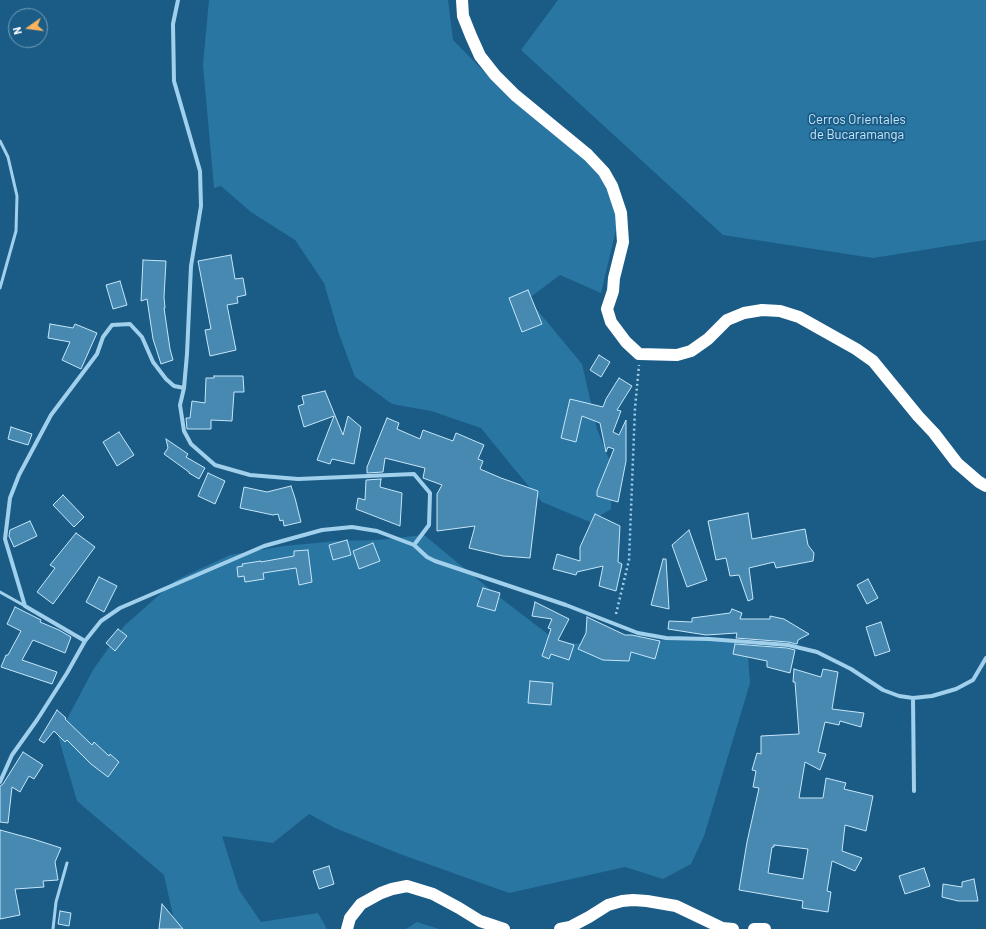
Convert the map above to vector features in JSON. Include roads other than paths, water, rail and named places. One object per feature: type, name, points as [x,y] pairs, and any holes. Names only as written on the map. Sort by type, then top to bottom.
[{"type":"highway","points":[[462,0],[463,16],[471,36],[480,56],[495,75],[515,95],[588,155],[604,172],[612,186],[621,213],[623,242],[614,278],[613,292],[607,309],[611,322],[626,342],[640,354],[677,355],[691,351],[708,338],[727,320],[744,313],[762,310],[774,311],[799,317],[856,349],[873,361],[918,416],[934,433],[957,463],[979,482],[986,486]]},
{"type":"highway","points":[[347,929],[354,911],[368,899],[392,889],[407,886],[433,894],[480,921],[504,929]]},
{"type":"highway","points":[[560,929],[570,927],[608,905],[633,900],[676,906],[722,928],[733,929]]},
{"type":"highway","points":[[754,929],[765,929]]},
{"type":"street","points":[[178,0],[173,24],[174,81],[200,171],[201,206],[191,266],[184,388],[180,405],[184,431],[191,444],[215,465],[250,475],[298,479],[414,474],[430,493],[429,525],[414,545]]},
{"type":"street","points":[[85,641],[25,606],[5,539],[10,498],[19,475],[51,415],[97,354],[103,337],[112,325],[130,324],[142,337],[154,362],[166,379],[174,386],[184,388]]},
{"type":"street","points":[[0,782],[12,755],[63,680],[85,641],[101,622],[120,608],[264,546],[322,530],[352,527],[376,531],[414,545],[427,557],[435,561],[614,623],[638,633],[666,638],[709,639],[780,645],[817,652],[851,669],[883,690],[899,696],[913,698],[932,696],[956,689],[973,680],[986,658]]},
{"type":"street","points":[[913,698],[914,791]]},
{"type":"lane","points":[[0,141],[8,156],[17,196],[16,231],[0,288]]},
{"type":"lane","points":[[0,592],[25,606]]},
{"type":"lane","points":[[53,929],[56,902],[67,863]]},
{"type":"park label","name":"Cerros Orientales de Bucaramanga","points":[[857,128]]}]
